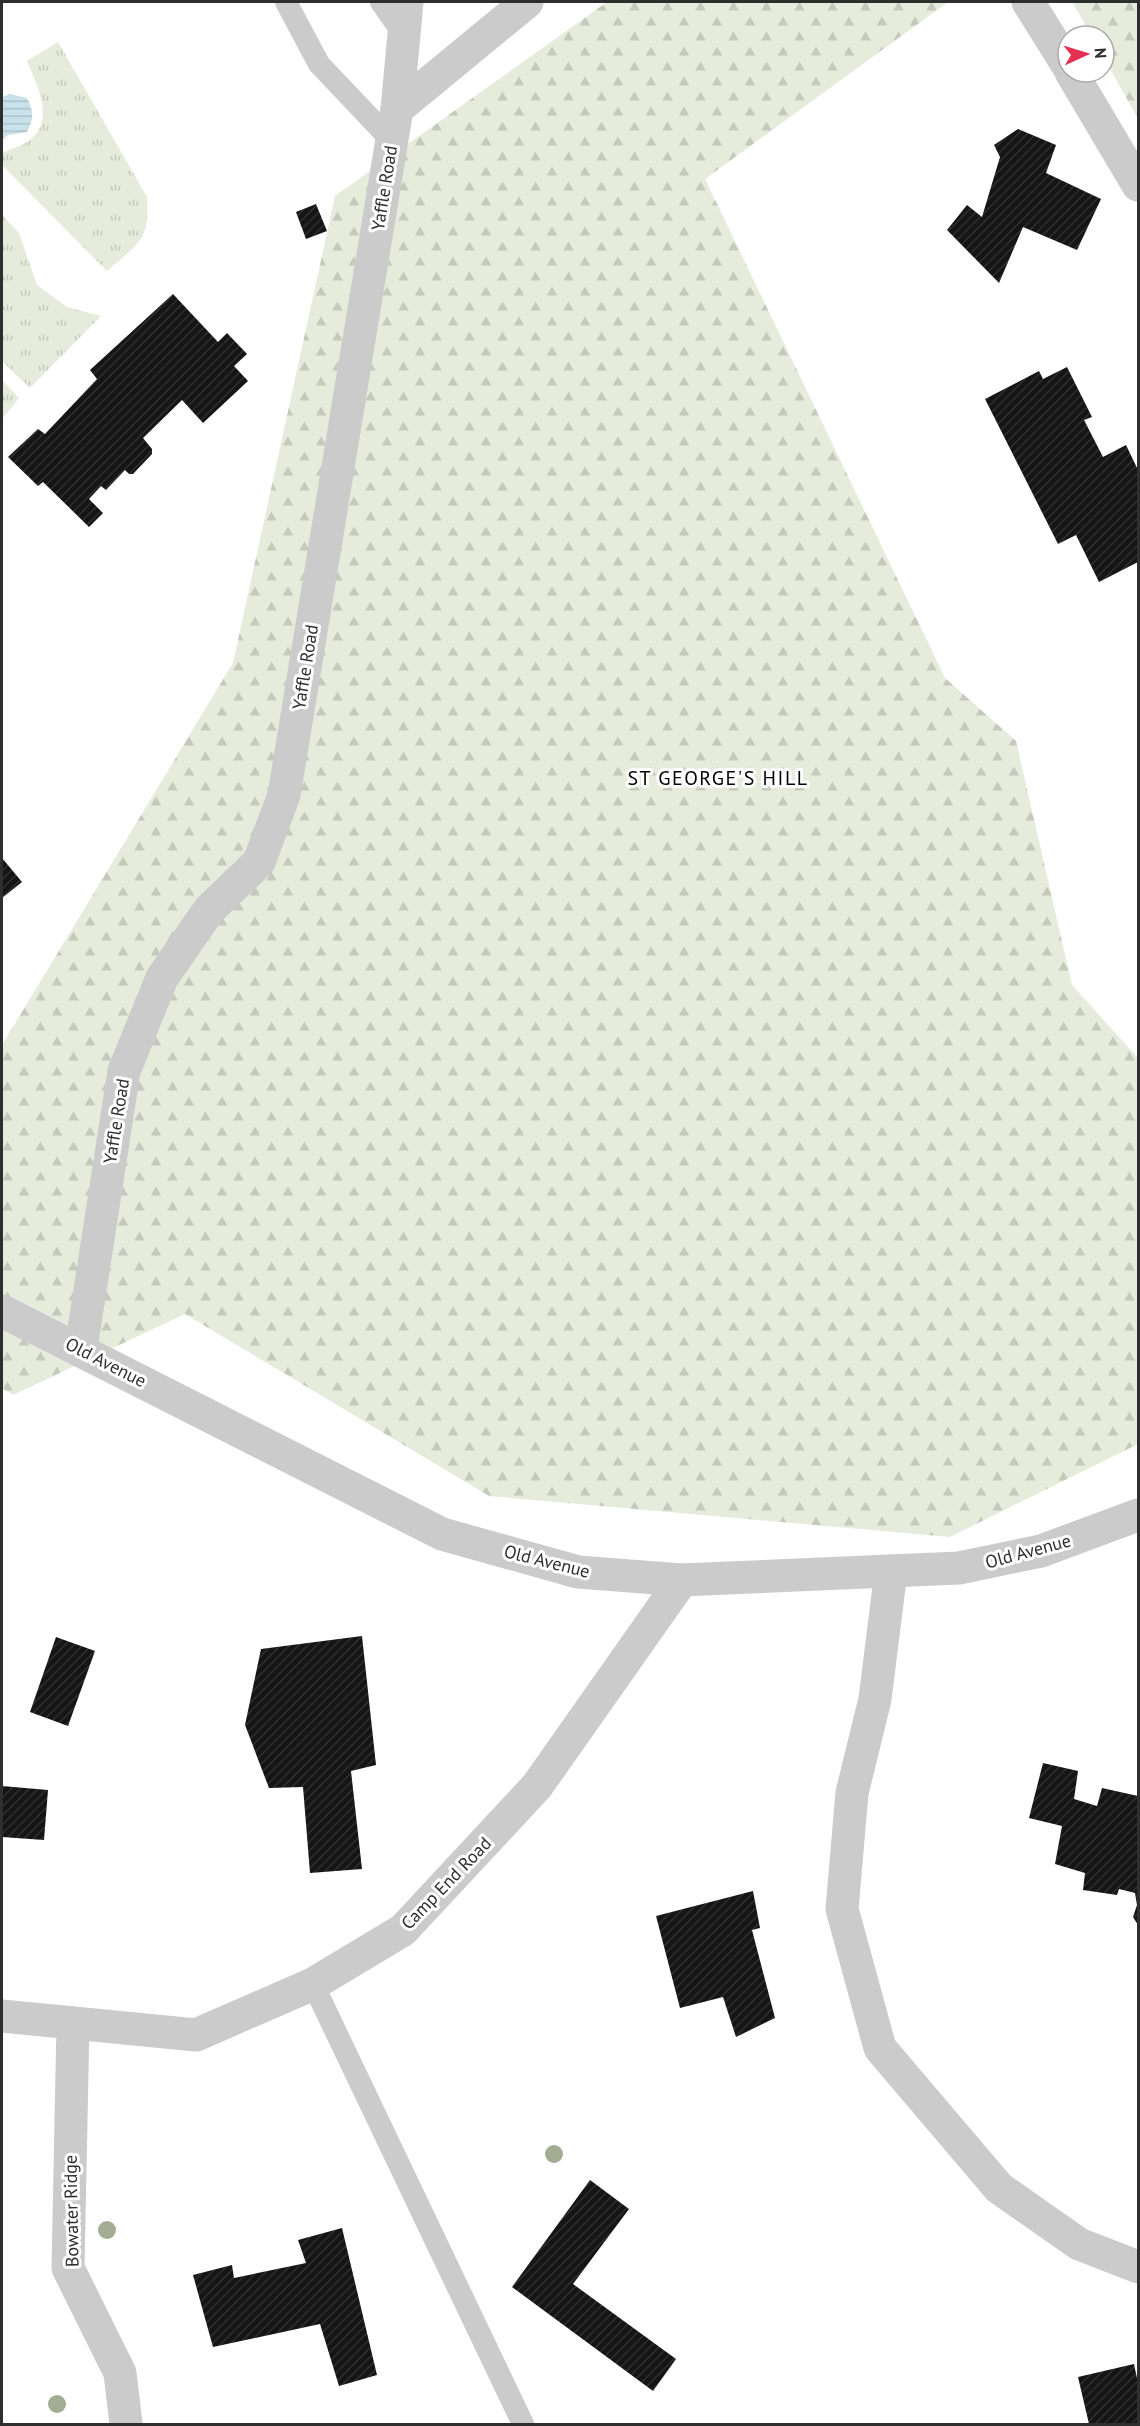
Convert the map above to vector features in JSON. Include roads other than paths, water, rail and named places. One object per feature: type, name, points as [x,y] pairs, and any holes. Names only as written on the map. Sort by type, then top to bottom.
[{"type":"street","name":"Yaffle Road","points":[[81,1348],[124,1071],[162,978],[209,910],[259,862],[284,795],[398,109],[407,2]]},
{"type":"street","points":[[398,109],[527,2]]},
{"type":"street","points":[[1028,2],[1056,47]]},
{"type":"street","points":[[1078,84],[1138,185]]},
{"type":"street","name":"Old Avenue","points":[[2,1311],[81,1348],[442,1534],[578,1572],[682,1581],[959,1568],[1041,1551],[1138,1515]]},
{"type":"street","points":[[891,1571],[875,1699],[852,1793],[842,1909],[880,2048],[999,2188],[1079,2244],[1138,2266]]},
{"type":"street","name":"Camp End Road","points":[[2,2016],[196,2035],[313,1984],[403,1930],[537,1786],[682,1581]]},
{"type":"street","name":"Bowater Ridge","points":[[73,2023],[68,2268],[120,2373],[126,2424]]},
{"type":"lane","points":[[286,2],[319,64],[392,141]]},
{"type":"lane","points":[[381,2],[404,35]]},
{"type":"lane","points":[[313,1984],[523,2424]]},
{"type":"water","points":[[10,94],[27,98],[32,111],[32,119],[27,132],[8,135],[2,140],[2,97]]},
{"type":"district","name":"ST GEORGE'S HILL","points":[[718,778]]}]
